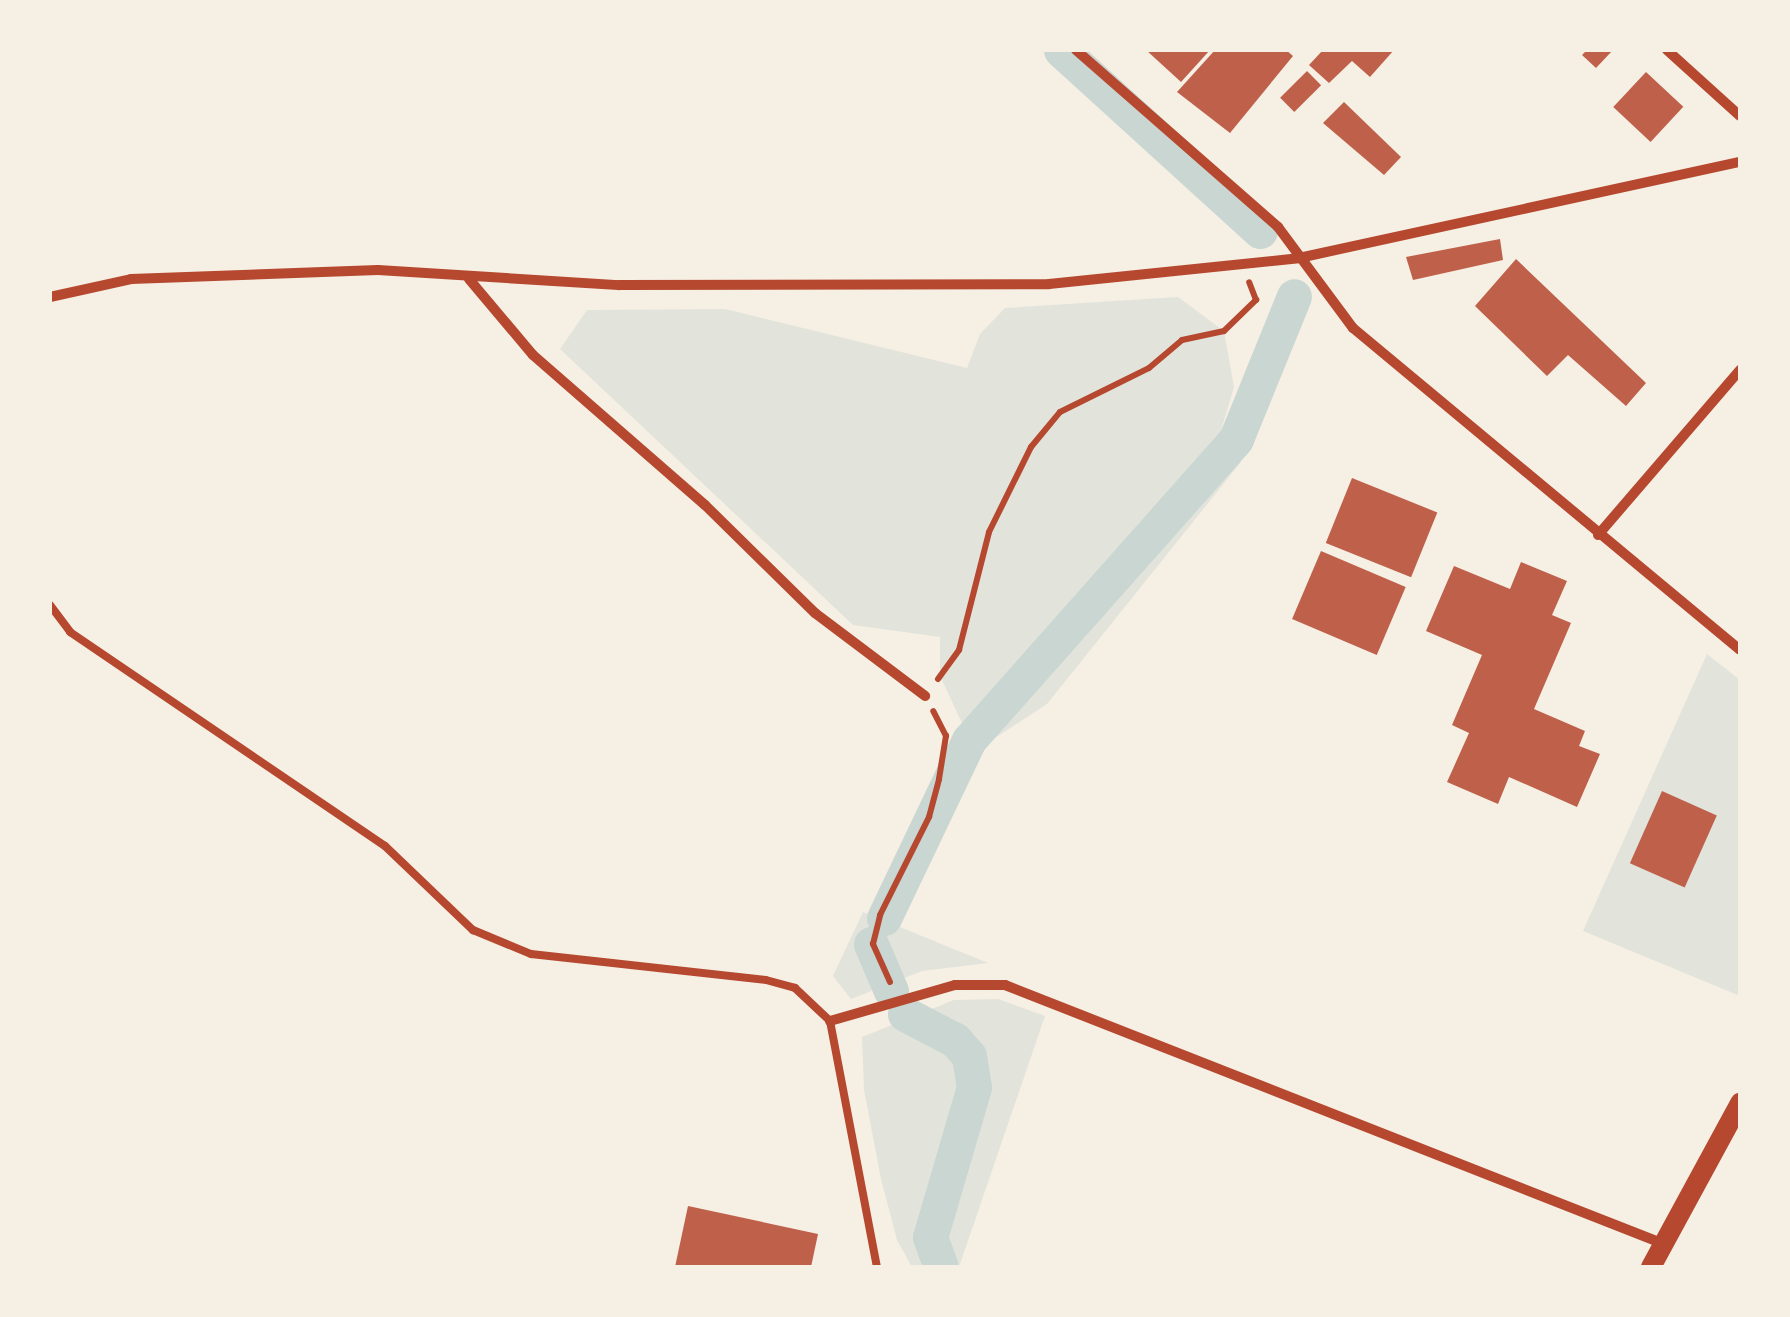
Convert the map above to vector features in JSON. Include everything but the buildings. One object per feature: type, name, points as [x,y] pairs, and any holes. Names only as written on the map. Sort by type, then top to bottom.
[{"type":"main road","points":[[1651,1267],[1740,1103]]},
{"type":"street","points":[[1076,50],[1278,228],[1353,328],[1740,650]]},
{"type":"street","points":[[1667,50],[1740,116]]},
{"type":"street","points":[[50,298],[131,279],[378,270],[468,279],[639,285],[1049,284],[1299,258],[1740,162]]},
{"type":"street","points":[[468,279],[533,355],[705,504],[815,613],[925,696]]},
{"type":"street","points":[[1598,535],[1740,370]]},
{"type":"street","points":[[830,1021],[955,985],[1005,986],[1664,1244]]},
{"type":"lane","points":[[50,605],[70,632],[385,846],[473,930],[531,954],[766,980],[795,988],[830,1021],[877,1267]]},
{"type":"path","points":[[904,1001],[888,980],[874,944],[880,915],[929,817],[946,736],[925,696],[959,650],[989,532],[1031,448],[1060,412],[1150,368],[1182,340],[1224,330],[1237,320],[1256,300],[1243,266]]},
{"type":"shaded area","points":[[1178,297],[1224,331],[1234,387],[1220,434],[1241,462],[1047,704],[975,751],[940,676],[940,637],[853,625],[560,349],[587,310],[725,309],[967,368],[980,334],[1005,308]]},
{"type":"shaded area","points":[[1707,654],[1740,680],[1740,996],[1583,931]]},
{"type":"shaded area","points":[[863,912],[988,963],[922,971],[851,999],[833,976]]},
{"type":"shaded area","points":[[998,999],[1045,1016],[959,1267],[912,1267],[897,1240],[881,1179],[864,1090],[862,1037],[954,1000]]},
{"type":"waterway","points":[[1061,50],[1260,231]]},
{"type":"waterway","points":[[884,918],[969,740],[1236,439],[1294,296]]},
{"type":"waterway","points":[[871,944],[891,991]]},
{"type":"waterway","points":[[905,1014],[955,1040],[969,1056],[974,1087],[930,1237],[941,1267]]}]
